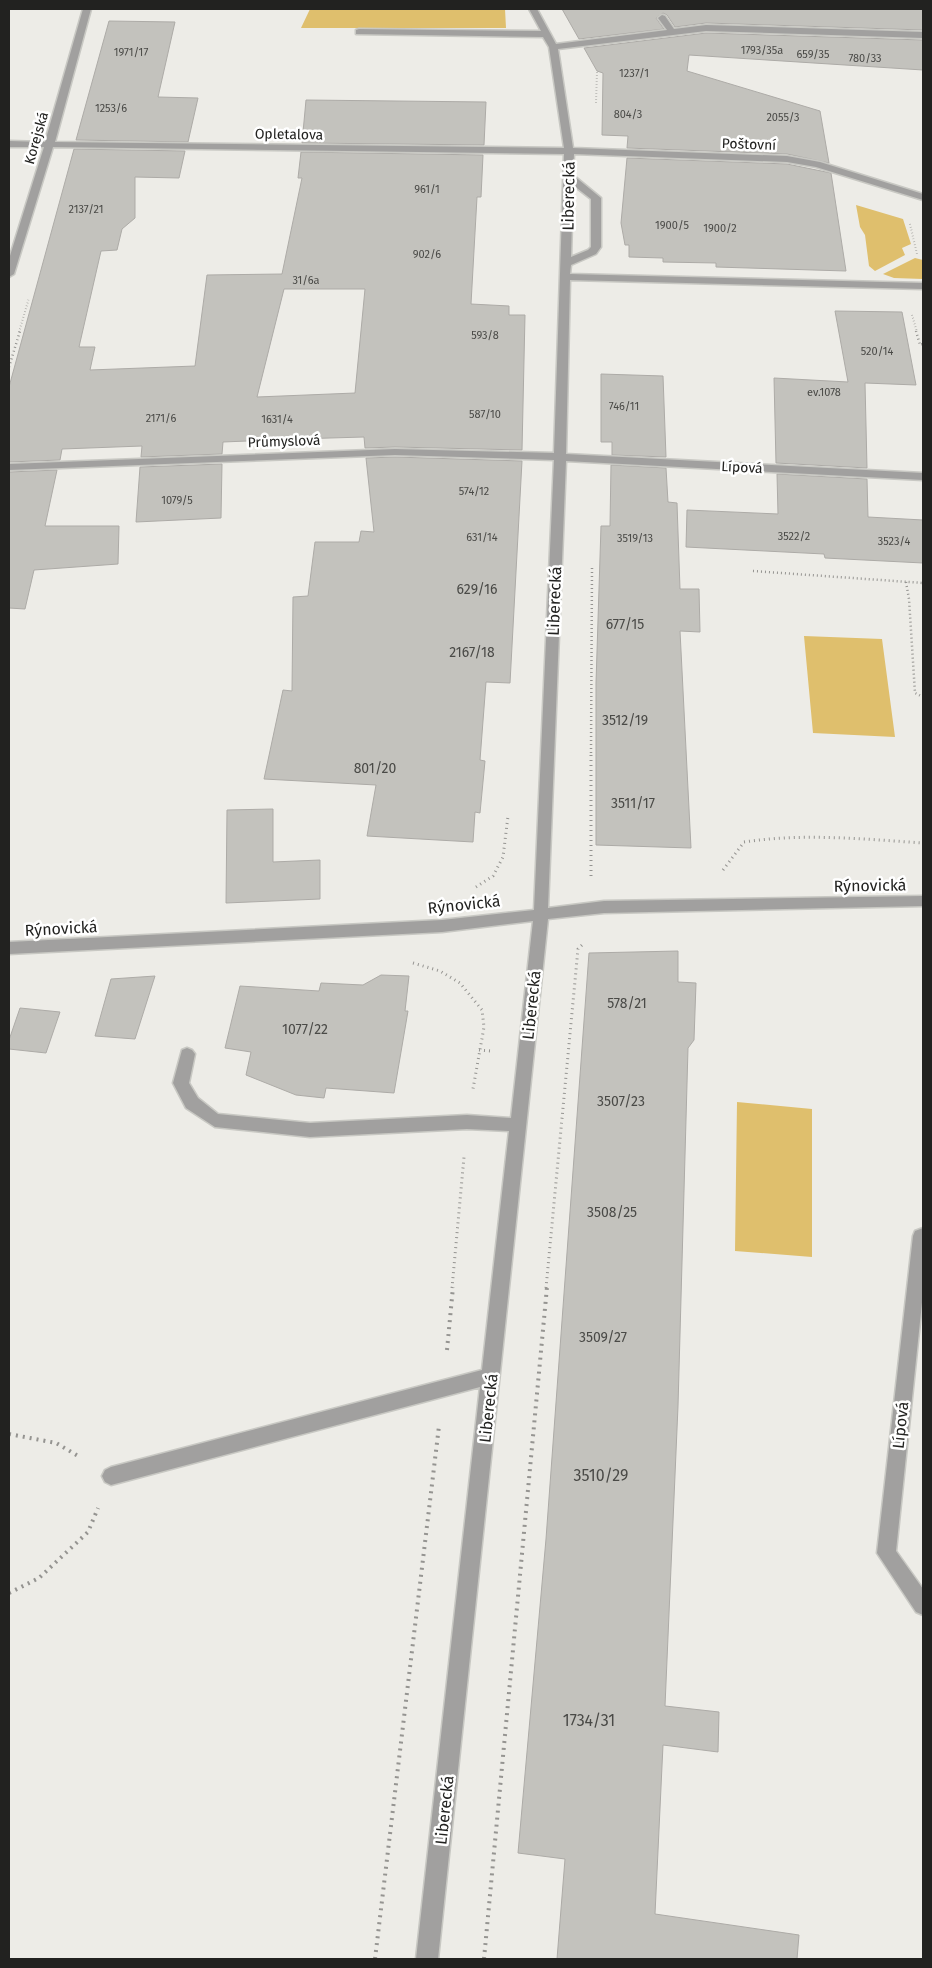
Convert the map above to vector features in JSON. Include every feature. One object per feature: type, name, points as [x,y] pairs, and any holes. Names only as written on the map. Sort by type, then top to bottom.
[{"type":"street","name":"Korejská","points":[[9,274],[49,144],[87,9]]},
{"type":"street","name":"Liberecká","points":[[427,1959],[541,913],[560,457],[569,151],[553,47],[533,9]]},
{"type":"street","points":[[662,18],[672,32]]},
{"type":"street","points":[[553,47],[706,28],[923,35]]},
{"type":"street","points":[[359,32],[546,34]]},
{"type":"street","name":"Opletalova","points":[[9,144],[569,151]]},
{"type":"street","name":"Poštovní","points":[[569,151],[787,159],[817,164],[923,197]]},
{"type":"street","points":[[566,263],[592,252],[596,247],[596,198],[569,177]]},
{"type":"street","points":[[566,277],[923,286]]},
{"type":"street","name":"Průmyslová","points":[[9,467],[395,452],[560,457]]},
{"type":"street","points":[[759,452],[760,468]]},
{"type":"street","name":"Lípová","points":[[560,457],[923,477]]},
{"type":"street","name":"Rýnovická","points":[[9,948],[442,926],[591,908],[923,901]]},
{"type":"street","points":[[187,1054],[181,1083],[192,1103],[216,1120],[310,1130],[467,1122],[518,1125]]},
{"type":"street","name":"Lípová","points":[[923,1235],[921,1236],[886,1554],[923,1605]]},
{"type":"street","points":[[111,1476],[492,1376]]},
{"type":"path","points":[[596,105],[597,71],[600,67]]},
{"type":"path","points":[[909,219],[917,254]]},
{"type":"path","points":[[484,1959],[578,949],[591,937],[592,560]]},
{"type":"path","points":[[752,571],[923,583]]},
{"type":"path","points":[[906,582],[916,693],[923,697]]},
{"type":"path","points":[[470,891],[493,876],[504,857],[508,808]]},
{"type":"path","points":[[698,905],[744,842],[801,836],[923,843]]},
{"type":"path","points":[[375,1959],[443,1389],[467,1122],[484,1027],[482,1010],[460,983],[440,971],[412,962]]},
{"type":"path","points":[[9,1434],[56,1443],[111,1476],[88,1532],[39,1578],[9,1593]]},
{"type":"shaded area","points":[[310,9],[505,9],[506,28],[301,28]]},
{"type":"shaded area","points":[[856,205],[903,219],[911,244],[902,248],[905,255],[875,271],[869,266],[865,235],[860,227]]},
{"type":"shaded area","points":[[915,258],[923,260],[923,279],[894,278],[883,274]]},
{"type":"shaded area","points":[[804,636],[882,639],[895,737],[813,733]]},
{"type":"shaded area","points":[[737,1102],[812,1109],[812,1257],[735,1251]]},
{"type":"building","points":[[562,9],[923,9],[923,30],[706,23],[675,27],[667,15],[663,13],[656,18],[664,29],[579,39]]},
{"type":"building","points":[[109,21],[175,22],[158,97],[198,98],[188,142],[76,140]]},
{"type":"building","points":[[706,33],[923,40],[923,70],[689,55],[687,71],[820,111],[829,163],[787,154],[627,148],[628,136],[602,135],[603,73],[597,71],[584,48]]},
{"type":"building","points":[[306,100],[486,102],[484,145],[302,143]]},
{"type":"building","points":[[74,149],[185,151],[179,178],[135,177],[135,218],[122,229],[117,250],[101,251],[79,347],[95,347],[90,370],[195,366],[207,275],[282,274],[302,178],[298,178],[301,152],[483,155],[481,197],[477,197],[471,304],[509,306],[509,315],[525,315],[522,450],[365,448],[364,437],[223,442],[222,454],[141,457],[142,446],[62,449],[60,460],[9,462],[9,387]],"holes":[[[284,289],[365,289],[355,393],[257,397]]]},
{"type":"building","points":[[627,158],[787,164],[831,173],[846,271],[716,267],[716,263],[663,262],[663,258],[629,257],[629,245],[625,245],[621,223]]},
{"type":"building","points":[[835,311],[902,312],[916,385],[865,383],[867,468],[776,463],[774,378],[848,382]]},
{"type":"building","points":[[601,374],[663,376],[666,457],[612,455],[612,442],[601,442]]},
{"type":"building","points":[[395,457],[522,461],[510,683],[486,682],[480,760],[485,761],[480,813],[475,812],[473,842],[367,836],[376,785],[264,779],[283,690],[292,691],[293,597],[308,596],[315,542],[359,542],[361,531],[374,532],[366,458]]},
{"type":"building","points":[[222,464],[221,518],[136,522],[140,467]]},
{"type":"building","points":[[611,465],[666,468],[668,502],[677,503],[680,589],[699,589],[700,632],[680,631],[691,848],[596,845],[596,683],[601,526],[610,526]]},
{"type":"building","points":[[57,470],[45,526],[119,526],[118,564],[34,570],[25,609],[9,608],[9,472]]},
{"type":"building","points":[[777,474],[867,479],[868,517],[923,520],[923,563],[825,558],[824,554],[686,547],[687,510],[778,514]]},
{"type":"building","points":[[273,809],[273,862],[320,860],[320,899],[226,903],[227,810]]},
{"type":"building","points":[[678,951],[678,982],[696,983],[694,1040],[688,1048],[678,1406],[665,1706],[719,1712],[718,1752],[663,1745],[655,1914],[799,1935],[797,1959],[557,1959],[565,1859],[518,1853],[546,1539],[589,953]]},
{"type":"building","points":[[381,975],[409,976],[405,1011],[408,1011],[394,1093],[326,1088],[324,1098],[296,1095],[246,1075],[251,1052],[225,1048],[240,986],[319,991],[321,983],[363,985]]},
{"type":"building","points":[[155,976],[135,1039],[95,1036],[111,979]]},
{"type":"building","points":[[20,1008],[60,1012],[46,1053],[9,1049],[9,1040]]}]
